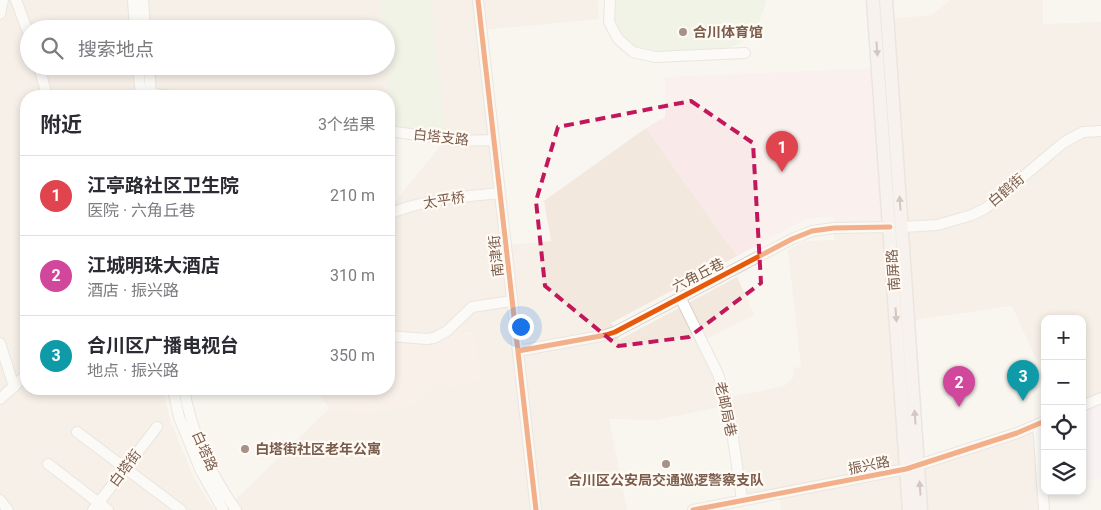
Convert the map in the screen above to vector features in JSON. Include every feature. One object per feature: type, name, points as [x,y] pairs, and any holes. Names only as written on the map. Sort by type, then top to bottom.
[{"type":"main road","name":"南屏路","points":[[873,0],[896,227]]},
{"type":"main road","name":"南屏路","points":[[886,0],[896,227],[912,467],[909,510]]},
{"type":"main road","name":"南屏路","points":[[912,467],[921,510]]},
{"type":"street","points":[[0,14],[3,0]]},
{"type":"street","points":[[16,0],[23,20]]},
{"type":"street","points":[[133,0],[134,20]]},
{"type":"street","points":[[143,0],[144,20]]},
{"type":"street","name":"南津街","points":[[478,0],[536,510]]},
{"type":"street","points":[[610,0],[609,22],[618,39],[633,52],[655,56],[746,53]]},
{"type":"street","points":[[41,75],[45,90]]},
{"type":"street","points":[[141,75],[145,90]]},
{"type":"street","points":[[146,90],[147,75]]},
{"type":"street","name":"白鹤街","points":[[896,227],[937,225],[972,215],[986,208],[1063,143],[1083,132],[1101,131]]},
{"type":"street","name":"白塔支路","points":[[395,132],[459,140],[494,140]]},
{"type":"street","name":"太平桥","points":[[395,211],[431,200],[500,193]]},
{"type":"street","name":"六角丘巷","points":[[518,351],[606,335],[792,239],[812,231],[834,228],[896,227]]},
{"type":"street","name":"老邮局巷","points":[[680,297],[718,374],[728,404],[742,500]]},
{"type":"street","points":[[395,336],[434,338],[447,331],[472,307],[512,301]]},
{"type":"street","points":[[0,343],[14,386]]},
{"type":"street","points":[[0,399],[20,380]]},
{"type":"street","name":"白塔路","points":[[175,395],[179,417],[197,462],[224,510]]},
{"type":"street","name":"白塔路","points":[[185,395],[188,413],[210,466],[236,510]]},
{"type":"street","points":[[1084,405],[1101,398]]},
{"type":"street","name":"振兴路","points":[[693,510],[912,467],[1017,433],[1041,423]]},
{"type":"street","name":"白塔街","points":[[96,506],[157,427]]},
{"type":"street","points":[[77,432],[180,510]]},
{"type":"street","points":[[1042,450],[1044,510]]},
{"type":"street","points":[[48,464],[96,506],[108,510]]},
{"type":"street","points":[[0,500],[8,510]]},
{"type":"highlighted area","points":[[691,101],[753,143],[761,283],[689,337],[618,346],[545,286],[536,201],[558,127]]},
{"type":"shaded area","points":[[0,0],[132,0],[133,20],[20,20],[20,75],[137,75],[138,90],[20,90],[20,395],[164,395],[170,420],[193,476],[214,510],[0,510]]},
{"type":"shaded area","points":[[143,0],[380,0],[382,20],[144,20]]},
{"type":"shaded area","points":[[430,0],[598,0],[599,19],[481,30],[506,245],[551,241],[544,201],[646,128],[737,256],[611,323],[619,340],[737,277],[754,315],[702,341],[726,398],[784,386],[794,376],[793,368],[801,367],[788,250],[805,241],[834,240],[834,228],[890,227],[909,510],[781,510],[778,494],[742,500],[728,405],[658,420],[609,419],[627,510],[236,510],[231,504],[329,409],[361,414],[411,406],[439,384],[455,386],[474,332],[395,336],[395,202],[446,139]]},
{"type":"shaded area","points":[[950,0],[1043,0],[1043,24],[1101,22],[1101,398],[1086,404],[1086,315],[1041,315],[1041,370],[1012,306],[908,321],[888,19],[932,15]]},
{"type":"shaded area","points":[[878,68],[890,227],[834,228],[833,217],[806,219],[737,256],[646,128],[665,117],[665,77]]},
{"type":"shaded area","points":[[150,75],[387,75],[388,90],[151,90]]},
{"type":"shaded area","points":[[462,316],[465,334],[475,332],[482,380],[455,386],[439,384],[411,406],[361,414],[329,409],[320,395],[395,395],[395,336],[427,339]]},
{"type":"shaded area","points":[[1101,398],[1101,479],[1086,480],[1086,404]]},
{"type":"shaded area","points":[[1038,424],[1041,495],[1043,495],[1044,510],[921,510],[918,466]]},
{"type":"green space","points":[[380,0],[430,0],[446,139],[395,131],[395,90],[388,90],[387,75],[395,75],[395,20],[382,20]]},
{"type":"green space","name":"合川体育馆","points":[[606,0],[766,0],[766,3],[758,25],[745,40],[716,54],[633,52],[618,39]]},
{"type":"cycle path","points":[[478,0],[536,510]]},
{"type":"cycle path","points":[[518,351],[615,332],[792,239],[812,231],[834,228],[890,227]]},
{"type":"cycle path","points":[[693,510],[906,469],[1017,433],[1041,423]]},
{"type":"place","name":"合川体育馆","points":[[683,32]]},
{"type":"place","name":"江亭路社区卫生院","points":[[782,172]]},
{"type":"place","name":"合川区广播电视台","points":[[1023,401]]},
{"type":"place","name":"江城明珠大酒店","points":[[959,407]]},
{"type":"place","name":"白塔街社区老年公寓","points":[[245,449]]},
{"type":"place","name":"合川区公安局交通巡逻警察支队","points":[[666,464]]}]
